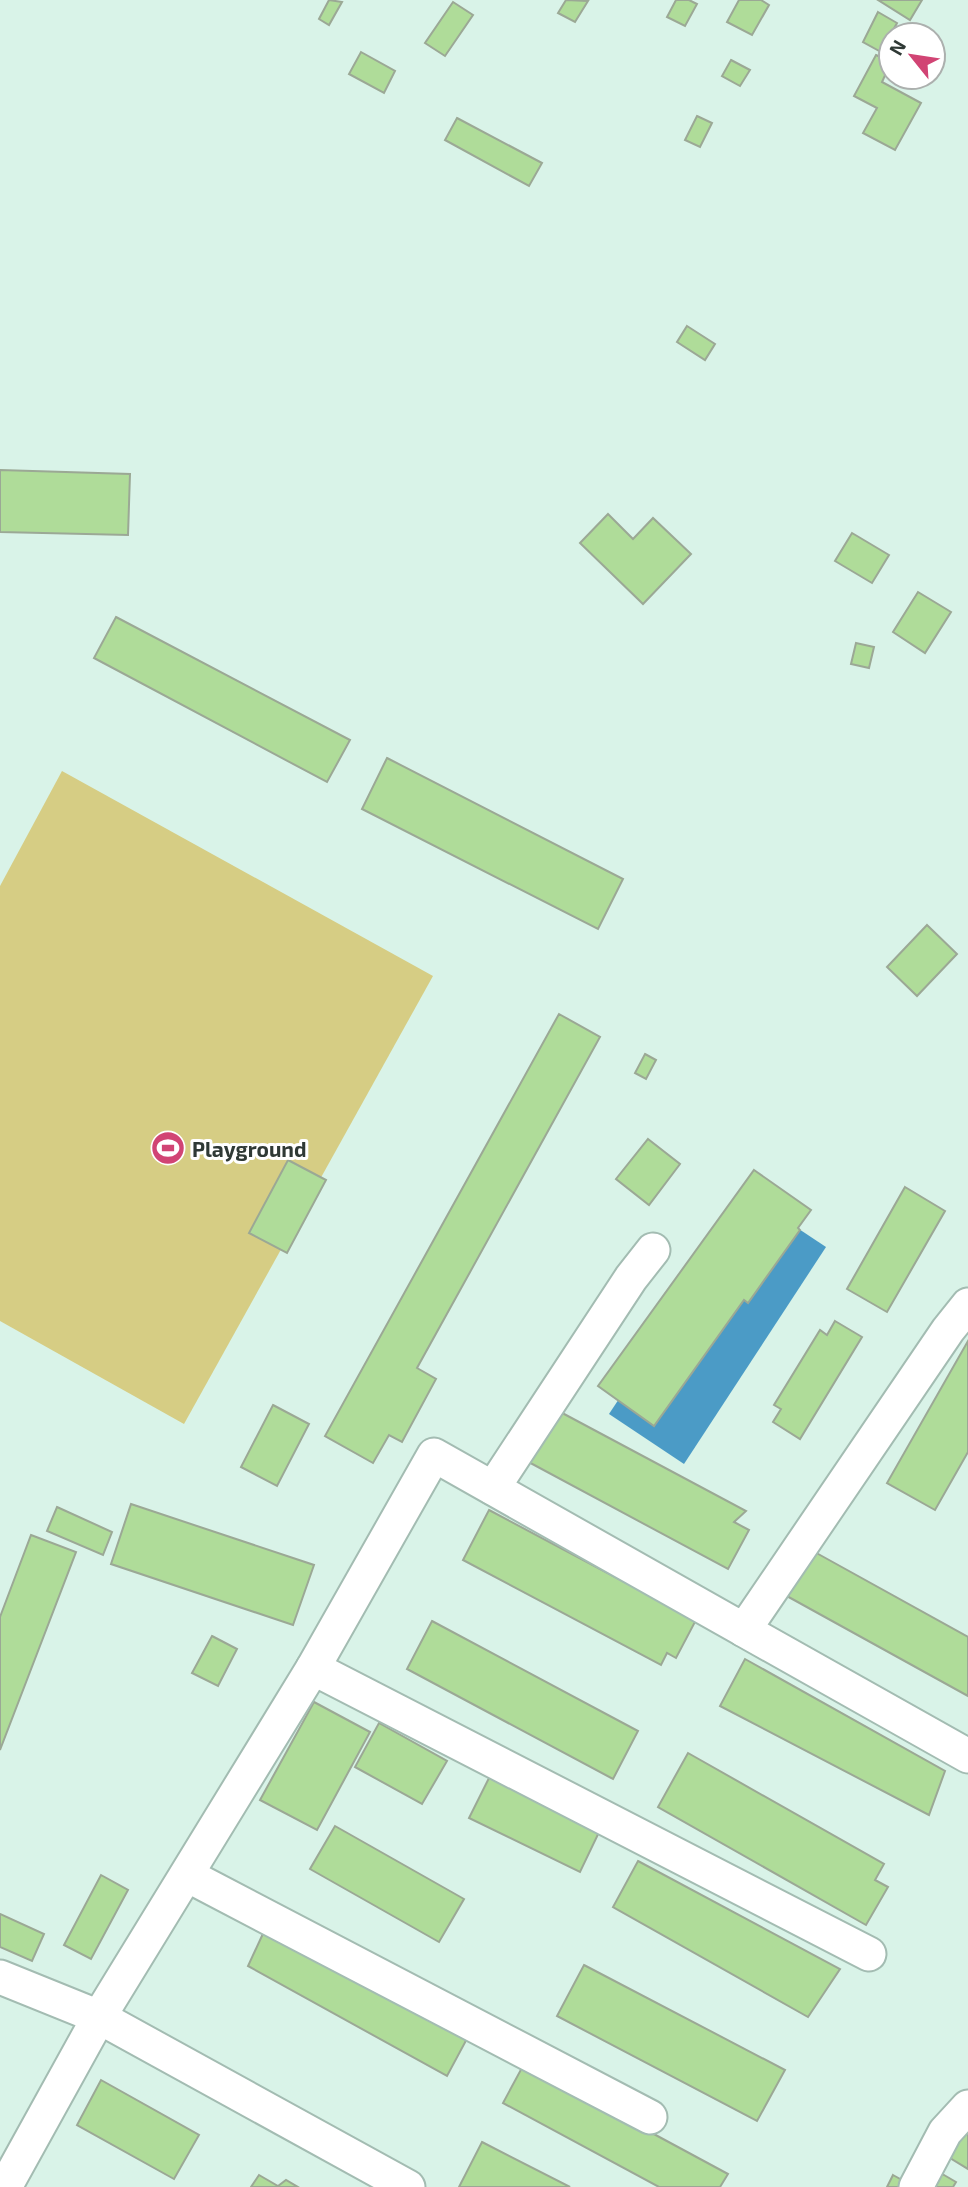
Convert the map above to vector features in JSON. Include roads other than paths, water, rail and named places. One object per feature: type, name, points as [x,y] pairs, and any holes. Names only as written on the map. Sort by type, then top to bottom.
[{"type":"street","points":[[494,1488],[631,1278],[653,1250]]},
{"type":"street","points":[[744,1630],[968,1305]]},
{"type":"street","points":[[5,2187],[99,2017],[313,1668],[434,1455],[968,1755]]},
{"type":"street","points":[[313,1668],[869,1954]]},
{"type":"street","points":[[187,1875],[650,2117]]},
{"type":"street","points":[[0,1977],[99,2017],[408,2187]]},
{"type":"street","points":[[916,2187],[945,2132],[968,2107]]},
{"type":"water","points":[[752,1198],[826,1247],[684,1464],[609,1414]]},
{"type":"place","name":"Playground","points":[[168,1148]]}]
